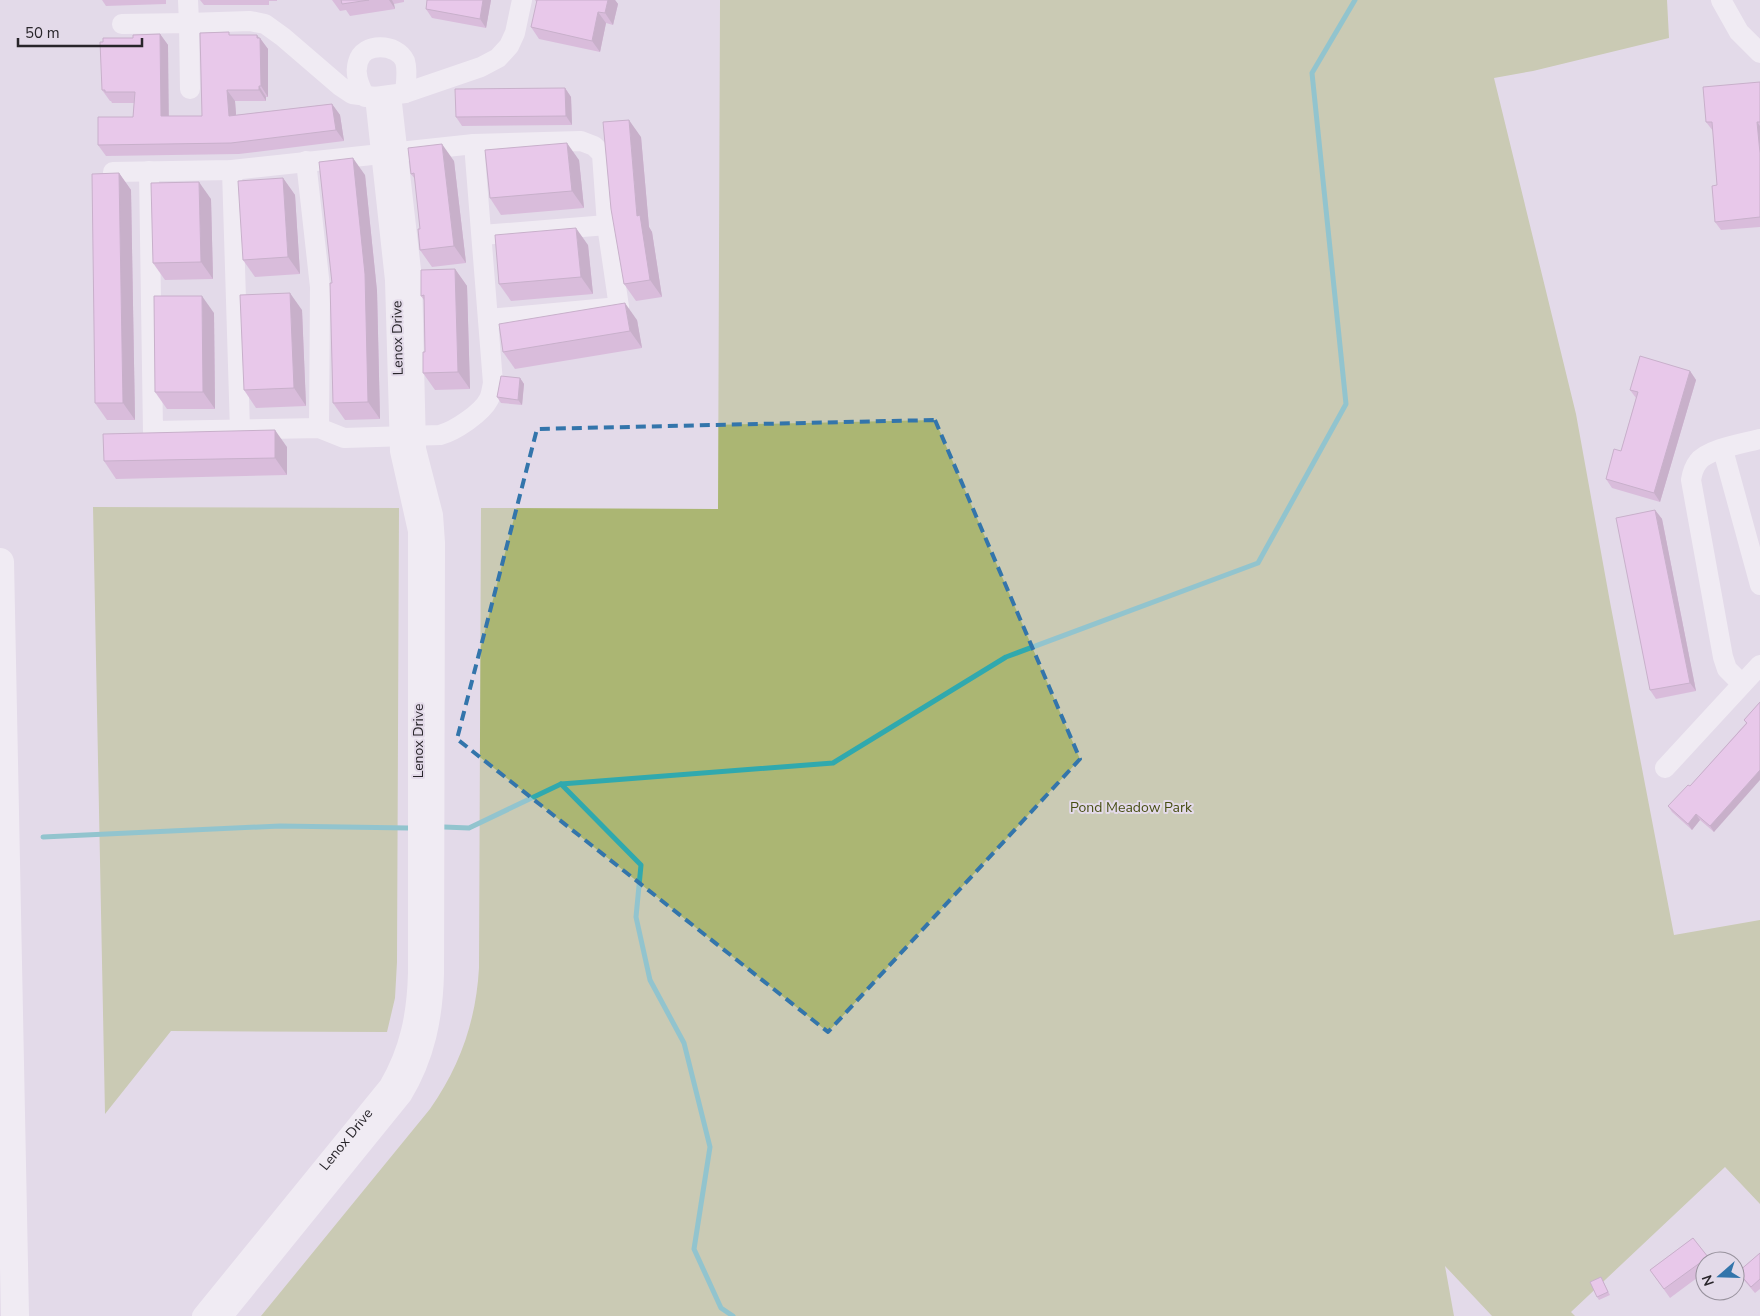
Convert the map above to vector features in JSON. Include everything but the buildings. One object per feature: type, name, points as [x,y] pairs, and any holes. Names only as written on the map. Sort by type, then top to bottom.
[{"type":"highway","points":[[0,562],[15,1316]]},
{"type":"street","points":[[188,0],[190,89]]},
{"type":"street","points":[[122,24],[250,21],[265,24],[352,94],[384,95],[481,67],[498,58],[508,46],[515,33],[522,0]]},
{"type":"street","points":[[1721,0],[1739,32],[1760,53]]},
{"type":"street","name":"Lenox Drive","points":[[202,1316],[226,1305],[369,1124],[405,1055],[426,973],[427,634],[434,529],[431,508],[418,460],[407,436],[395,280],[390,152],[384,95]]},
{"type":"street","points":[[112,172],[232,170],[474,144],[581,141],[594,146],[602,154],[607,225],[619,307],[488,318]]},
{"type":"street","points":[[149,171],[153,431],[319,428],[344,438],[440,435],[450,433],[480,411],[489,400],[493,383],[474,144]]},
{"type":"street","points":[[306,161],[320,287],[319,428]]},
{"type":"street","points":[[232,170],[240,430]]},
{"type":"street","points":[[482,235],[607,225]]},
{"type":"street","points":[[1742,684],[1727,669],[1723,657],[1691,480],[1697,462],[1708,454],[1760,439]]},
{"type":"street","points":[[1722,450],[1760,585]]},
{"type":"street","points":[[1665,768],[1760,665]]},
{"type":"highlighted area","points":[[935,420],[1080,759],[828,1032],[457,739],[537,429]]},
{"type":"green space","name":"Pond Meadow Park","points":[[720,0],[1667,0],[1669,38],[1533,71],[1494,78],[1576,414],[1674,935],[1760,920],[1760,1204],[1725,1167],[1571,1312],[1575,1316],[1492,1316],[1445,1266],[1454,1316],[261,1316],[430,1109],[450,1076],[465,1042],[470,1025],[479,968],[481,508],[718,509]]},
{"type":"green space","points":[[93,507],[399,508],[397,962],[395,998],[387,1032],[171,1031],[105,1114]]},
{"type":"waterway","points":[[444,827],[469,828],[561,784],[833,763],[1006,657],[1258,563],[1346,404],[1312,73],[1355,0]]},
{"type":"waterway","points":[[561,784],[641,865],[636,917],[650,980],[684,1043],[710,1147],[694,1249],[721,1308],[733,1316]]},
{"type":"waterway","points":[[43,837],[280,826],[408,828]]}]
